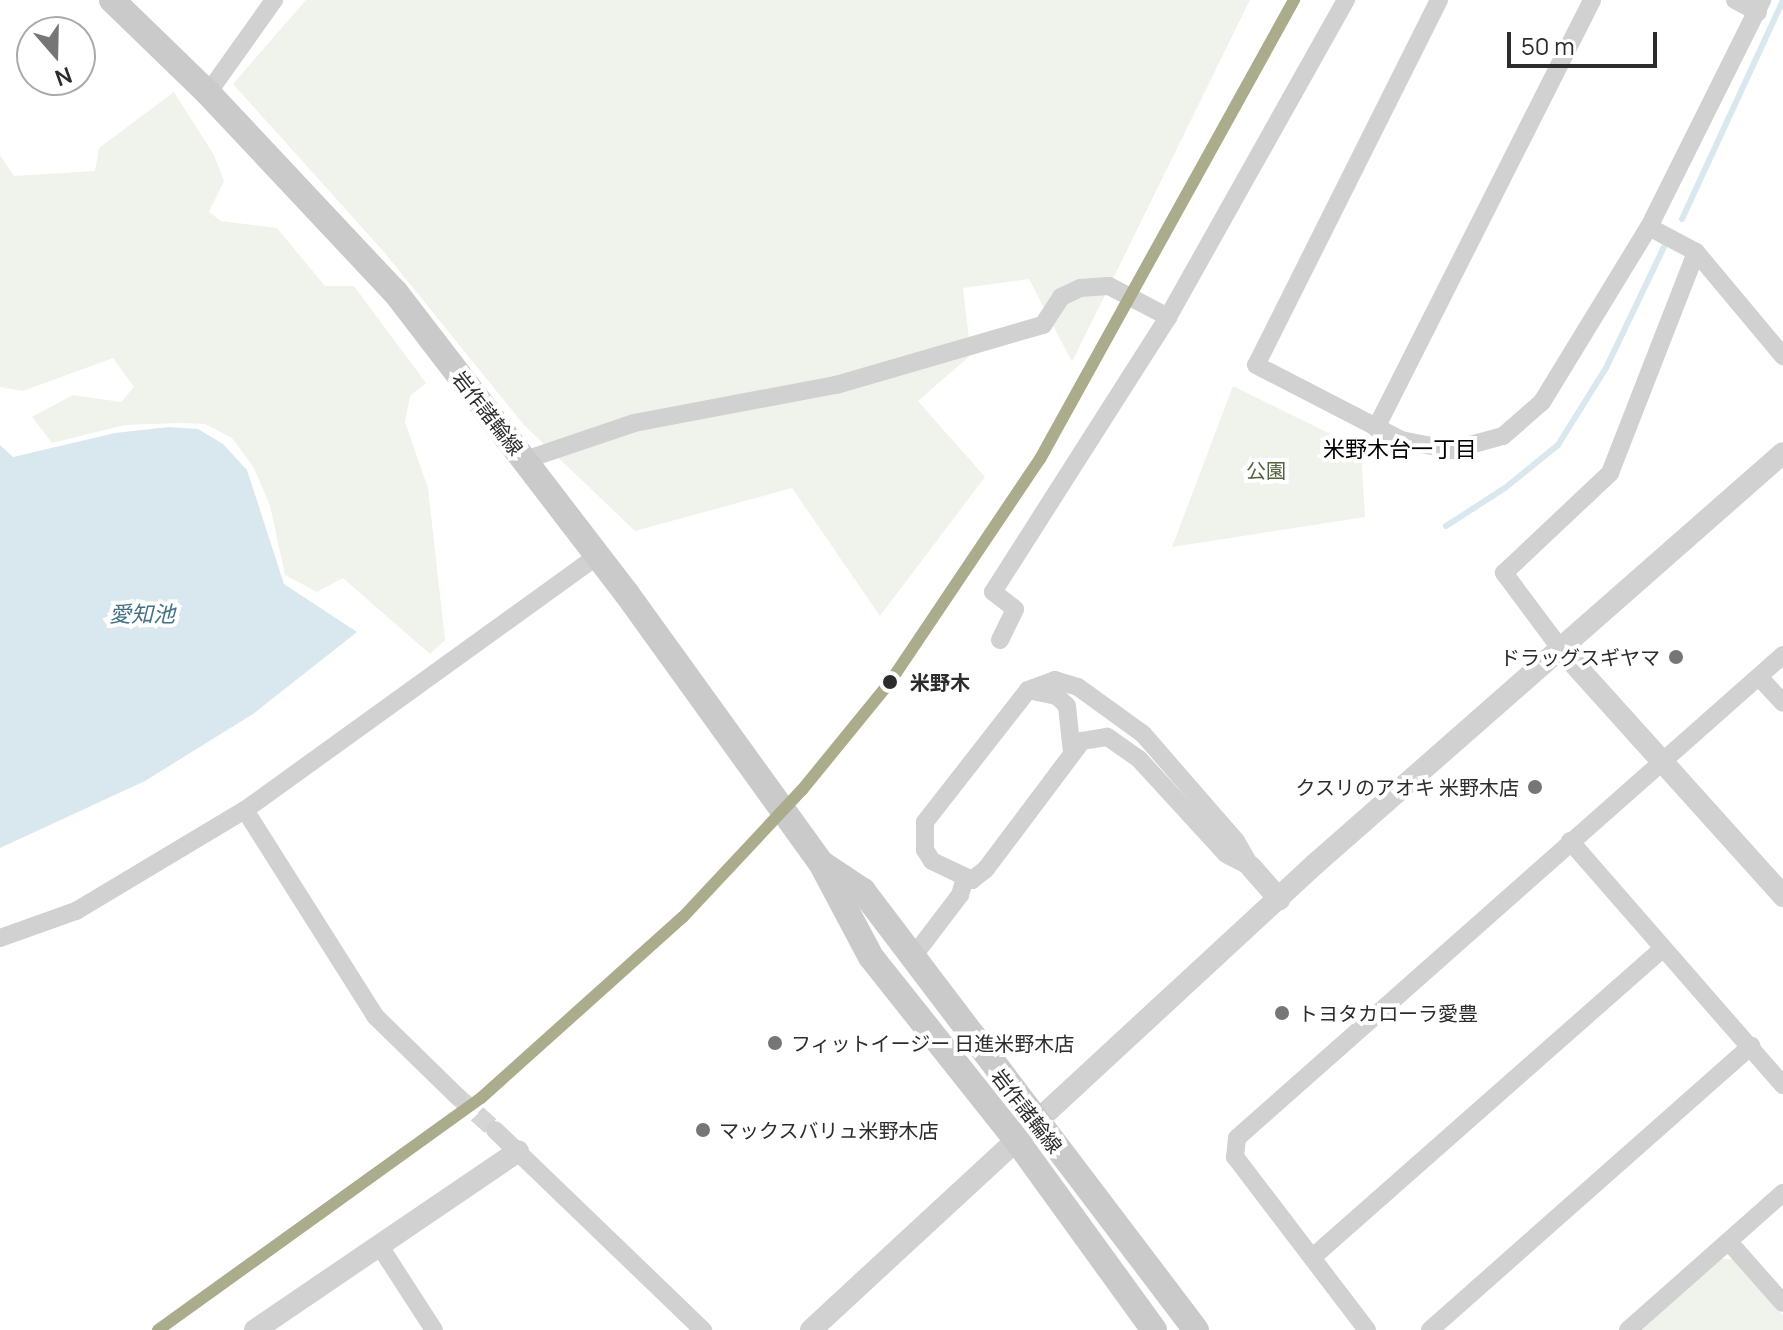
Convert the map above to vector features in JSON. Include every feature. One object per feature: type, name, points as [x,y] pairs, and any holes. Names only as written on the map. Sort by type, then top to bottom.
[{"type":"main road","name":"岩作諸輪線","points":[[112,0],[208,93],[396,293],[597,556],[821,863],[871,957],[1196,1330]]},
{"type":"main road","name":"岩作諸輪線","points":[[821,863],[863,891],[912,958],[1154,1330]]},
{"type":"street","points":[[208,93],[274,0]]},
{"type":"street","points":[[1000,640],[1015,609],[993,592],[1168,317],[1346,0]]},
{"type":"street","points":[[1439,0],[1256,365],[1376,428],[1421,447],[1452,450],[1490,442],[1522,424],[1542,402],[1649,227],[1760,6],[1735,0]]},
{"type":"street","points":[[1376,428],[1592,0]]},
{"type":"street","points":[[1649,227],[1696,252],[1783,356]]},
{"type":"street","points":[[1696,252],[1610,473],[1504,573],[1560,648],[1783,896]]},
{"type":"street","points":[[525,460],[634,423],[836,385],[1043,325],[1061,297],[1080,288],[1109,286],[1168,317]]},
{"type":"street","points":[[811,1330],[1024,1129],[1560,648],[1783,453]]},
{"type":"street","points":[[0,938],[76,911],[245,810],[597,556]]},
{"type":"street","points":[[1367,1330],[1314,1256],[1235,1157],[1237,1138],[1783,655]]},
{"type":"street","points":[[1759,677],[1783,703]]},
{"type":"street","points":[[965,879],[946,871],[925,850],[925,822],[1028,690],[1055,680],[1078,687],[1143,734],[1236,841],[1251,867],[1279,899]]},
{"type":"street","points":[[1028,690],[1057,696],[1067,706],[1072,753]]},
{"type":"street","points":[[912,958],[960,895],[965,879],[986,869],[1082,741],[1107,737],[1122,745],[1211,840],[1251,867]]},
{"type":"street","points":[[245,810],[375,1016],[457,1096]]},
{"type":"street","points":[[1570,841],[1783,1085]]},
{"type":"street","points":[[1314,1256],[1663,948]]},
{"type":"street","points":[[1430,1330],[1751,1046]]},
{"type":"street","points":[[495,1130],[703,1330]]},
{"type":"street","points":[[255,1330],[518,1151]]},
{"type":"street","points":[[1628,1330],[1783,1193]]},
{"type":"street","points":[[1729,1242],[1783,1303]]},
{"type":"street","points":[[379,1245],[434,1330]]},
{"type":"green space","points":[[306,0],[1250,0],[1072,362],[1029,279],[963,288],[971,355],[918,401],[985,477],[880,616],[792,488],[635,531],[524,425],[384,252],[233,84]]},
{"type":"green space","points":[[174,92],[214,155],[224,181],[209,212],[221,221],[277,228],[325,286],[354,286],[426,383],[410,396],[405,422],[428,488],[445,640],[430,654],[343,578],[317,592],[285,575],[270,506],[254,468],[232,438],[205,424],[182,423],[125,425],[52,443],[32,417],[73,395],[121,402],[134,387],[113,358],[23,391],[0,387],[0,155],[14,176],[95,171],[99,148]]},
{"type":"green space","name":"公園","points":[[1233,386],[1361,449],[1365,517],[1172,547]]},
{"type":"green space","points":[[1722,1259],[1733,1259],[1783,1315],[1783,1330],[1642,1330]]},
{"type":"water","name":"愛知池","points":[[169,427],[198,429],[223,444],[247,470],[284,584],[357,632],[253,714],[145,781],[0,848],[0,445],[13,457],[115,433]]},
{"type":"waterway","points":[[1682,219],[1783,0]]},
{"type":"waterway","points":[[1446,526],[1505,488],[1558,445],[1606,368],[1664,247]]},
{"type":"tunnel","points":[[457,1096],[495,1130]]},
{"type":"transit line","points":[[158,1330],[481,1098],[683,917],[802,790],[890,682],[1040,459],[1294,0]]},
{"type":"place","name":"ドラッグスギヤマ","points":[[1676,657]]},
{"type":"place","name":"米野木","points":[[890,682]]},
{"type":"place","name":"クスリのアオキ 米野木店","points":[[1535,787]]},
{"type":"place","name":"トヨタカローラ愛豊","points":[[1282,1013]]},
{"type":"place","name":"フィットイージー 日進米野木店","points":[[775,1043]]},
{"type":"place","name":"マックスバリュ米野木店","points":[[703,1130]]},
{"type":"district","name":"米野木台一丁目","points":[[1400,450]]}]
